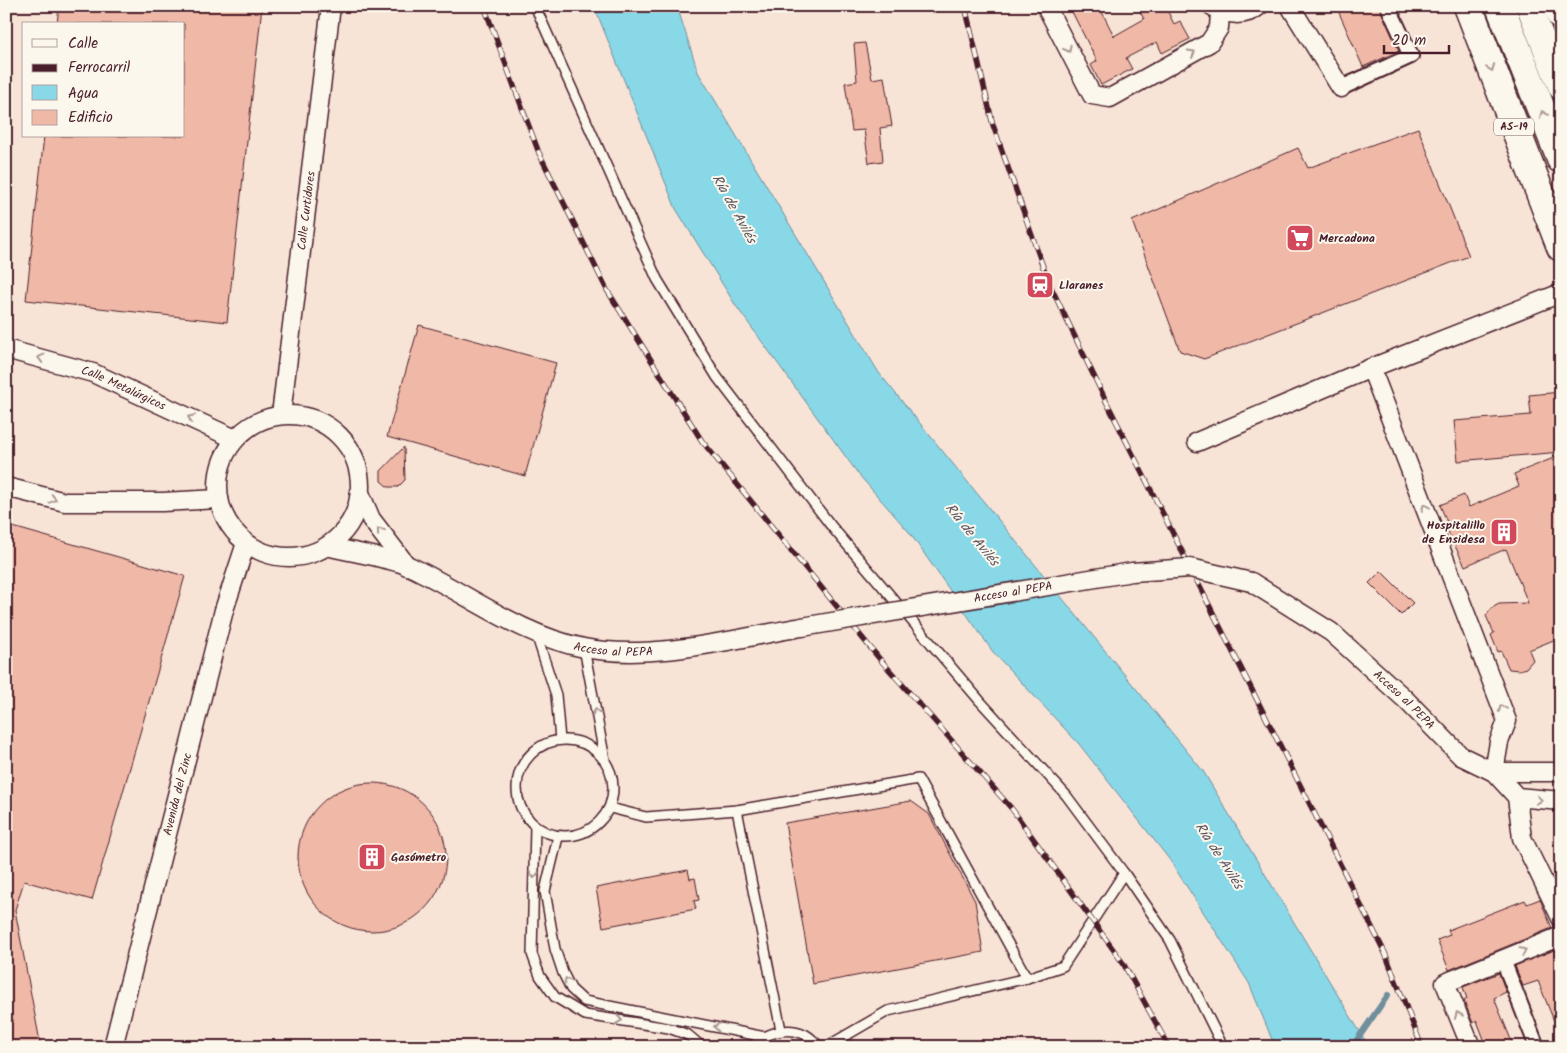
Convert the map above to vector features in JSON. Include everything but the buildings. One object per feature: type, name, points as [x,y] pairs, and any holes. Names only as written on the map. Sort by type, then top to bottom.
[{"type":"main road","name":"AS-19","points":[[1468,6],[1561,246]]},
{"type":"main road","name":"AS-19","points":[[1500,6],[1561,159]]},
{"type":"main road","points":[[1529,6],[1561,87]]},
{"type":"main road","points":[[1536,6],[1561,61]]},
{"type":"main road","points":[[1557,6],[1561,16]]},
{"type":"street","name":"Calle Curtidores","points":[[281,415],[331,6]]},
{"type":"street","points":[[1046,6],[1092,95],[1110,98],[1209,43],[1219,28],[1216,9],[1239,14],[1259,6]]},
{"type":"street","points":[[1290,6],[1341,88],[1411,56],[1388,6]]},
{"type":"street","points":[[1197,442],[1371,368],[1561,293]]},
{"type":"street","name":"Calle Metalúrgicos","points":[[6,349],[94,373],[235,439]]},
{"type":"street","points":[[1371,368],[1507,721],[1499,742],[1494,772],[1561,772]]},
{"type":"street","points":[[281,415],[302,416],[322,422],[339,435],[354,459],[359,472],[360,493],[355,514],[344,532],[328,546],[308,555],[286,558],[265,554],[246,544],[234,531],[224,516],[219,500],[218,478],[222,464],[235,439],[248,427],[264,419],[281,415]]},
{"type":"street","points":[[6,486],[65,502],[219,500]]},
{"type":"street","points":[[360,493],[370,518],[407,566]]},
{"type":"street","name":"Avenida del Zinc","points":[[113,1047],[224,610],[246,544]]},
{"type":"street","points":[[328,546],[407,566]]},
{"type":"street","name":"Acceso al PEPA","points":[[407,566],[536,634],[584,648],[632,653],[678,648],[1132,572],[1190,568],[1250,582],[1331,632],[1405,699],[1461,756],[1494,772],[1517,797]]},
{"type":"street","points":[[1561,801],[1517,797],[1522,838],[1561,918]]},
{"type":"street","points":[[1471,1047],[1445,983],[1561,936]]},
{"type":"street","points":[[1503,960],[1537,1047]]},
{"type":"lane","points":[[535,6],[657,279],[717,376],[832,527],[980,701],[1066,795],[1124,873],[1170,940],[1223,1047]]},
{"type":"lane","points":[[536,634],[556,695],[560,740]]},
{"type":"lane","points":[[584,648],[605,760],[614,783],[610,808],[600,822],[587,832],[570,837],[558,837],[535,826],[524,814],[518,799],[517,783],[522,767],[531,754],[544,744],[560,740],[577,741],[593,748],[605,760]]},
{"type":"lane","points":[[610,808],[646,817],[737,810],[918,779],[1027,978]]},
{"type":"lane","points":[[737,810],[781,1030]]},
{"type":"lane","points":[[535,826],[532,954],[540,976],[555,997],[585,1015],[669,1028],[688,1035],[702,1047]]},
{"type":"lane","points":[[558,837],[545,891],[555,949],[571,989],[584,1001],[765,1037]]},
{"type":"lane","points":[[826,1047],[888,1011],[1027,978],[1063,966],[1124,873]]},
{"type":"lane","points":[[753,1047],[759,1039],[781,1030],[804,1034],[820,1047]]},
{"type":"water","name":"Ría de Avilés","points":[[594,6],[677,6],[698,72],[879,373],[1203,771],[1369,1047],[1275,1047],[1249,983],[1169,859],[1079,744],[993,652],[909,532],[859,475],[736,306],[676,209]]},
{"type":"waterway","points":[[1352,1047],[1388,995]]},
{"type":"railway","points":[[484,6],[539,153],[607,290],[702,441],[878,657],[1012,809],[1123,963],[1169,1047]]},
{"type":"railway","points":[[965,6],[993,125],[1048,281],[1106,401],[1385,953],[1422,1047]]},
{"type":"place","name":"Mercadona","points":[[1300,238]]},
{"type":"place","name":"Llaranes","points":[[1040,285]]},
{"type":"place","name":"Hospitalillo de Ensidesa","points":[[1504,532]]},
{"type":"place","name":"Gasómetro","points":[[372,857]]}]
